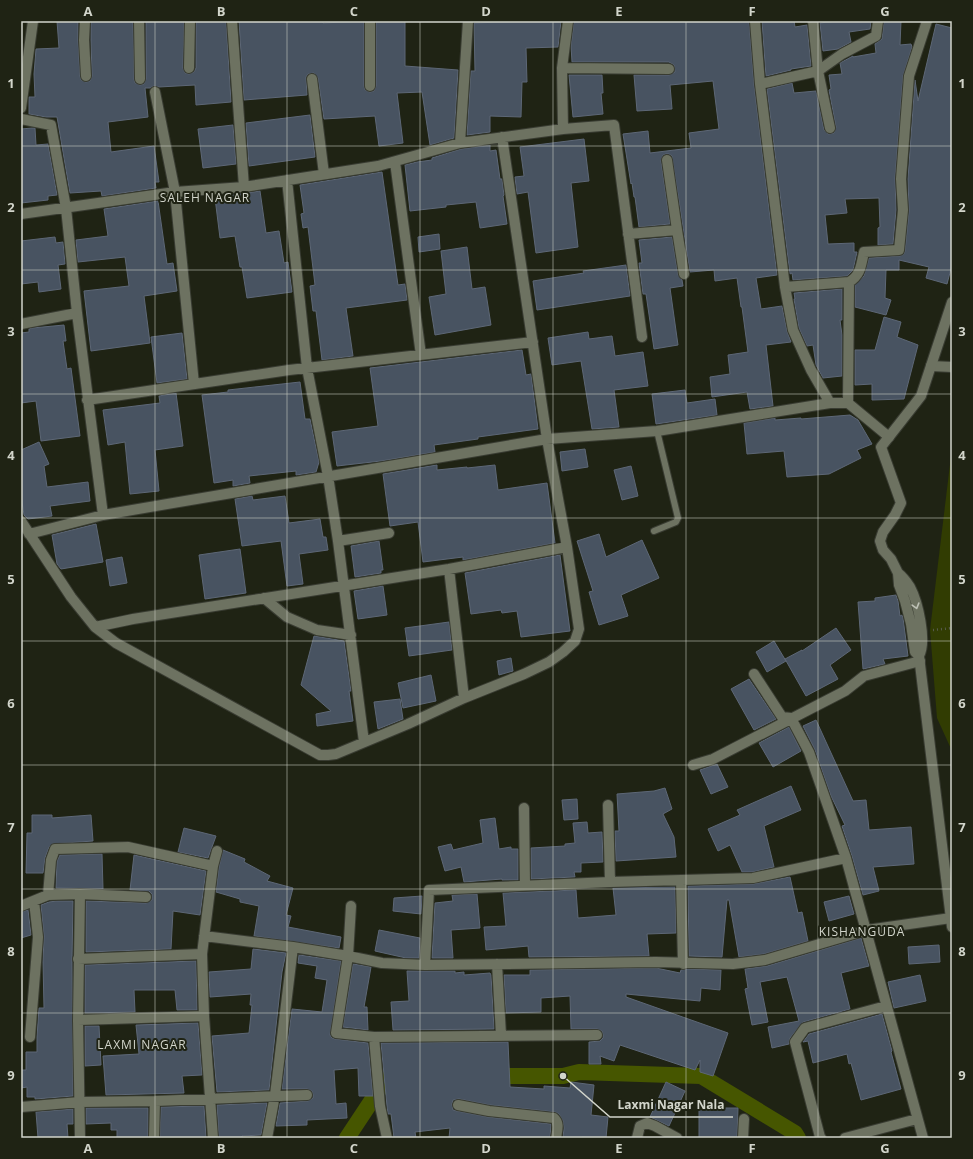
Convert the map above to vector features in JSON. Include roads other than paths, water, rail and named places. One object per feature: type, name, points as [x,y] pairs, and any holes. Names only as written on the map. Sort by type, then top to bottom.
[{"type":"street","points":[[21,108],[33,21]]},
{"type":"street","points":[[85,21],[84,40],[86,76]]},
{"type":"street","points":[[139,21],[140,79]]},
{"type":"street","points":[[189,68],[190,21]]},
{"type":"street","points":[[232,21],[244,187]]},
{"type":"street","points":[[370,21],[370,86]]},
{"type":"street","points":[[460,143],[468,21]]},
{"type":"street","points":[[563,130],[562,68],[568,21]]},
{"type":"street","points":[[755,21],[760,84],[785,287],[793,330],[811,370],[830,403]]},
{"type":"street","points":[[813,21],[818,71],[830,128]]},
{"type":"street","points":[[760,84],[818,71],[842,54],[876,36],[878,21]]},
{"type":"street","points":[[785,287],[849,282],[856,278],[864,252],[899,250],[903,210],[901,179],[909,76],[927,21]]},
{"type":"street","points":[[562,68],[669,69]]},
{"type":"street","points":[[312,79],[324,174]]},
{"type":"street","points":[[155,92],[175,192],[194,384]]},
{"type":"street","points":[[21,119],[52,125],[66,208],[87,400],[103,515]]},
{"type":"street","points":[[21,214],[175,192],[244,187],[395,162],[460,143],[614,125],[642,337]]},
{"type":"street","points":[[21,521],[71,598],[94,626],[116,643],[320,755],[328,756],[336,754],[408,724],[464,698],[524,674],[549,662],[563,652],[575,641],[579,629],[567,547],[547,439],[502,137]]},
{"type":"street","points":[[668,160],[684,274]]},
{"type":"street","points":[[395,162],[421,355]]},
{"type":"street","points":[[287,180],[307,368],[328,476],[345,586],[364,742]]},
{"type":"street","points":[[628,234],[677,230]]},
{"type":"street","points":[[848,403],[849,282]]},
{"type":"street","points":[[204,936],[293,947],[382,963],[425,965],[656,962],[683,964],[733,964],[765,960],[867,930],[951,923],[920,658],[915,652],[912,624],[899,586],[898,573],[883,550],[880,541],[883,532],[895,515],[901,503],[881,447],[921,396],[952,302]]},
{"type":"street","points":[[21,324],[77,313]]},
{"type":"street","points":[[87,400],[307,368],[533,342]]},
{"type":"street","points":[[931,366],[952,367]]},
{"type":"street","points":[[29,534],[103,515],[547,439],[657,431],[830,403],[848,403],[889,436]]},
{"type":"street","points":[[338,541],[389,533]]},
{"type":"street","points":[[94,626],[449,569],[567,547]]},
{"type":"street","points":[[449,569],[464,698]]},
{"type":"street","points":[[264,598],[287,617],[317,630],[351,635]]},
{"type":"street","points":[[693,765],[713,759],[844,690],[864,676],[920,658]]},
{"type":"street","points":[[754,674],[782,717],[791,718]]},
{"type":"street","points":[[791,718],[809,752],[846,858],[923,1138]]},
{"type":"street","points":[[608,805],[610,882]]},
{"type":"street","points":[[524,808],[525,885]]},
{"type":"street","points":[[48,895],[51,860],[55,849],[128,847],[213,866]]},
{"type":"street","points":[[213,1138],[204,1016],[202,954],[213,866],[217,851]]},
{"type":"street","points":[[425,965],[429,890],[525,885],[753,878],[846,858]]},
{"type":"street","points":[[681,880],[683,964]]},
{"type":"street","points":[[80,894],[78,959],[80,1138]]},
{"type":"street","points":[[21,906],[48,895],[80,894],[146,897]]},
{"type":"street","points":[[30,1037],[38,937],[34,901]]},
{"type":"street","points":[[351,906],[348,956],[336,1033],[374,1037],[597,1035]]},
{"type":"street","points":[[267,1138],[275,1095],[293,947]]},
{"type":"street","points":[[78,959],[202,954]]},
{"type":"street","points":[[497,964],[501,1035]]},
{"type":"street","points":[[821,1138],[795,1042],[805,1028],[886,1006]]},
{"type":"street","points":[[78,1020],[204,1016]]},
{"type":"street","points":[[374,1037],[380,1106],[387,1138]]},
{"type":"street","points":[[21,1107],[80,1102],[155,1101],[275,1095],[307,1095]]},
{"type":"street","points":[[154,1138],[155,1101]]},
{"type":"street","points":[[458,1105],[489,1112],[554,1118],[558,1123],[556,1138]]},
{"type":"street","points":[[743,1138],[744,1119]]},
{"type":"street","points":[[846,1138],[917,1119]]},
{"type":"street","points":[[637,1138],[640,1126],[646,1123],[655,1126],[677,1138]]},
{"type":"lane","points":[[654,531],[676,522],[678,518],[657,431]]},
{"type":"waterway","points":[[489,1076],[563,1076],[579,1072],[701,1076],[795,1133],[798,1138]]},
{"type":"waterway","points":[[347,1138],[388,1076],[404,1076]]},
{"type":"place","name":"Laxmi Nagar Nala","points":[[563,1076]]},
{"type":"district","name":"SALEH NAGAR","points":[[205,197]]},
{"type":"district","name":"KISHANGUDA","points":[[862,931]]},
{"type":"district","name":"LAXMI NAGAR","points":[[142,1044]]}]
